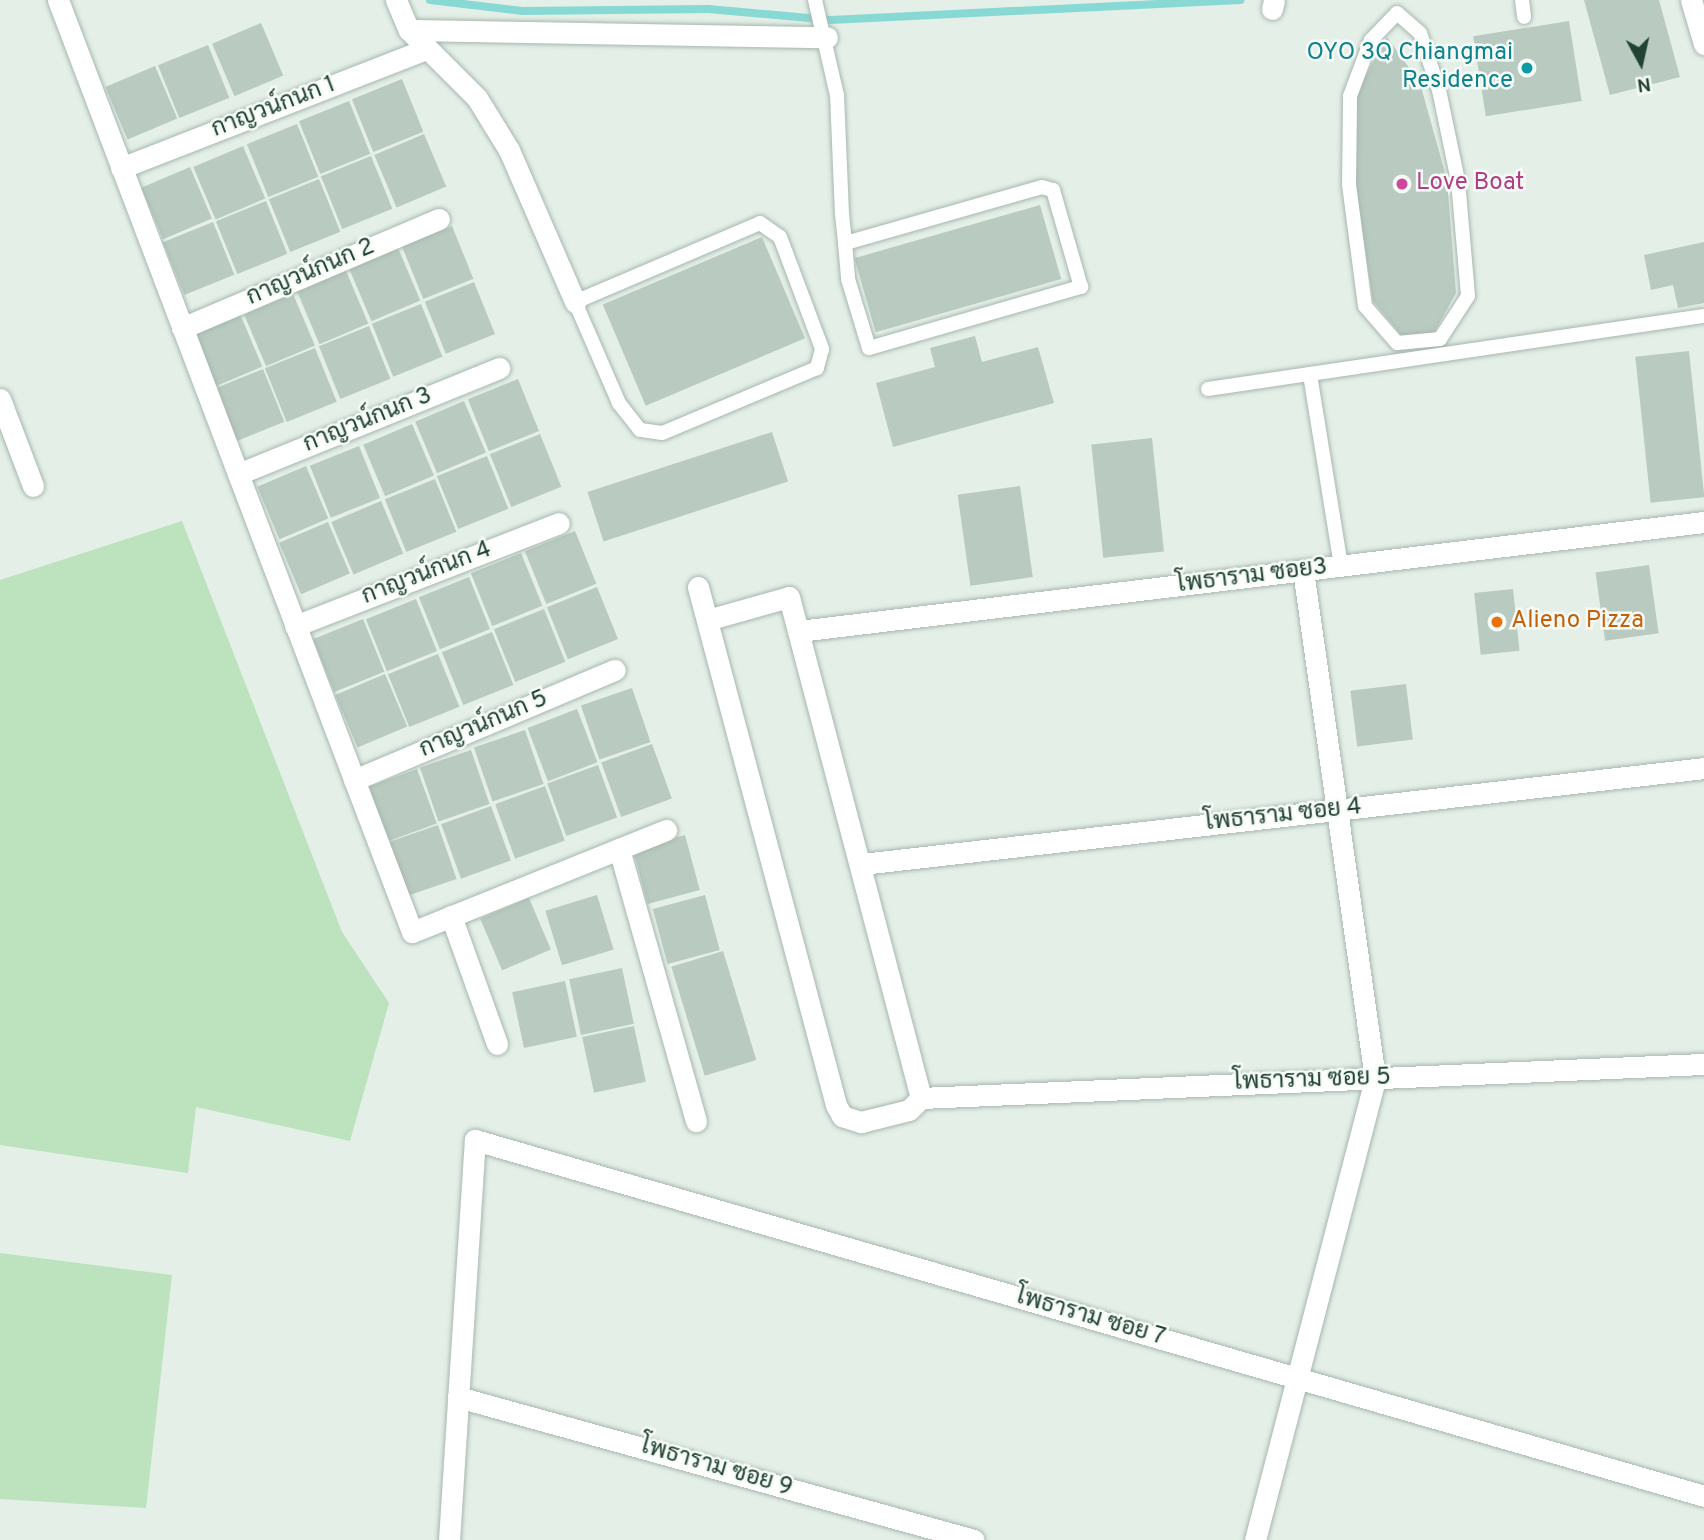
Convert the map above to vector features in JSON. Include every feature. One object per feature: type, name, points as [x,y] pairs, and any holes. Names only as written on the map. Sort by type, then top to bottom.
[{"type":"street","points":[[58,0],[412,932],[666,830]]},
{"type":"street","points":[[396,0],[409,30],[477,98],[509,150],[575,302]]},
{"type":"street","points":[[1691,0],[1704,44]]},
{"type":"street","points":[[409,30],[827,37]]},
{"type":"street","name":"กาญวน์กนก 1","points":[[121,168],[427,49]]},
{"type":"street","name":"กาญวน์กนก 2","points":[[182,328],[439,219]]},
{"type":"street","name":"กาญวน์กนก 3","points":[[238,474],[499,368]]},
{"type":"street","points":[[0,399],[33,486]]},
{"type":"street","name":"โพธาราม ซอย3","points":[[799,631],[1704,522]]},
{"type":"street","name":"กาญวน์กนก 4","points":[[295,625],[559,523]]},
{"type":"street","points":[[1255,1540],[1375,1078],[1303,570]]},
{"type":"street","points":[[698,587],[836,1105],[842,1116],[861,1122],[909,1110],[921,1098],[862,864],[789,597],[707,620]]},
{"type":"street","name":"กาญวน์กนก 5","points":[[354,780],[615,670]]},
{"type":"street","name":"โพธาราม ซอย 4","points":[[862,864],[1704,768]]},
{"type":"street","points":[[619,849],[696,1121]]},
{"type":"street","points":[[451,916],[497,1044]]},
{"type":"street","name":"โพธาราม ซอย 5","points":[[921,1098],[1704,1064]]},
{"type":"street","name":"โพธาราม ซอย 7","points":[[458,1397],[475,1140],[1704,1496]]},
{"type":"street","points":[[449,1540],[458,1397]]},
{"type":"street","name":"โพธาราม ซอย 9","points":[[458,1397],[974,1540]]},
{"type":"lane","points":[[815,0],[827,37],[837,95],[845,243],[848,279],[869,348],[1080,287],[1053,190],[1042,187],[845,243]]},
{"type":"lane","points":[[1522,0],[1524,17]]},
{"type":"lane","points":[[1396,6],[1420,33],[1439,90],[1458,181],[1468,296],[1440,339],[1397,343],[1365,306],[1349,184],[1350,96],[1371,40],[1396,6]]},
{"type":"lane","points":[[760,223],[780,237],[822,349],[817,368],[662,433],[640,430],[619,403],[575,302],[760,223]]},
{"type":"lane","points":[[1208,389],[1704,316]]},
{"type":"lane","points":[[1310,374],[1341,566]]},
{"type":"green space","points":[[182,521],[342,932],[389,1003],[350,1141],[196,1107],[188,1173],[0,1145],[0,580]]},
{"type":"green space","points":[[0,1253],[172,1275],[146,1508],[0,1499]]},
{"type":"building","points":[[1584,0],[1659,0],[1680,77],[1610,95]]},
{"type":"building","name":"OYO 3Q Chiangmai Residence","points":[[1569,21],[1582,101],[1486,116],[1473,36]]},
{"type":"building","points":[[261,23],[283,75],[234,96],[212,44]]},
{"type":"building","name":"Love Boat","points":[[1387,37],[1420,83],[1447,180],[1456,293],[1434,333],[1402,336],[1373,301],[1356,189],[1357,91]]},
{"type":"building","points":[[208,45],[229,98],[179,118],[158,65]]},
{"type":"building","points":[[155,66],[177,118],[128,140],[105,87]]},
{"type":"building","points":[[402,79],[423,132],[373,152],[352,99]]},
{"type":"building","points":[[349,101],[370,154],[320,174],[299,121]]},
{"type":"building","points":[[297,124],[318,177],[268,197],[247,144]]},
{"type":"building","points":[[424,134],[446,186],[397,208],[374,155]]},
{"type":"building","points":[[243,146],[265,198],[216,220],[193,167]]},
{"type":"building","points":[[371,156],[392,209],[342,229],[321,176]]},
{"type":"building","points":[[190,167],[212,219],[163,239],[141,188]]},
{"type":"building","points":[[319,179],[340,232],[290,252],[269,199]]},
{"type":"building","points":[[266,201],[287,254],[237,274],[216,221]]},
{"type":"building","points":[[1040,205],[1061,279],[876,332],[854,258]]},
{"type":"building","points":[[213,222],[234,275],[184,295],[163,242]]},
{"type":"building","points":[[452,226],[473,279],[423,299],[402,246]]},
{"type":"building","points":[[762,237],[805,338],[646,406],[603,305]]},
{"type":"building","points":[[1704,242],[1704,303],[1678,308],[1673,285],[1651,290],[1644,255]]},
{"type":"building","points":[[398,248],[420,300],[371,321],[349,269]]},
{"type":"building","points":[[346,271],[368,323],[319,344],[297,292]]},
{"type":"building","points":[[474,282],[495,334],[446,354],[425,302]]},
{"type":"building","points":[[293,294],[315,346],[266,366],[244,315]]},
{"type":"building","points":[[421,304],[442,357],[393,377],[372,324]]},
{"type":"building","points":[[240,314],[262,366],[213,387],[191,335]]},
{"type":"building","points":[[369,326],[390,379],[340,399],[319,346]]},
{"type":"building","points":[[975,336],[982,362],[1038,347],[1054,403],[893,447],[876,383],[935,367],[930,348]]},
{"type":"building","points":[[315,348],[337,402],[287,422],[265,368]]},
{"type":"building","points":[[1689,351],[1704,497],[1651,503],[1635,357]]},
{"type":"building","points":[[263,369],[284,422],[234,442],[213,389]]},
{"type":"building","points":[[518,379],[539,431],[489,451],[468,399]]},
{"type":"building","points":[[464,401],[486,453],[437,473],[415,422]]},
{"type":"building","points":[[412,424],[434,476],[385,496],[363,445]]},
{"type":"building","points":[[772,432],[788,481],[604,541],[587,492]]},
{"type":"building","points":[[540,434],[561,487],[511,507],[490,454]]},
{"type":"building","points":[[1152,438],[1164,551],[1103,558],[1091,444]]},
{"type":"building","points":[[359,446],[380,498],[331,518],[310,466]]},
{"type":"building","points":[[487,456],[508,509],[458,529],[437,476]]},
{"type":"building","points":[[306,466],[328,518],[279,539],[257,487]]},
{"type":"building","points":[[435,479],[456,532],[406,552],[385,499]]},
{"type":"building","points":[[1020,486],[1033,577],[970,586],[958,495]]},
{"type":"building","points":[[381,501],[403,553],[354,575],[331,522]]},
{"type":"building","points":[[328,522],[350,574],[301,594],[279,543]]},
{"type":"building","points":[[575,531],[596,584],[546,604],[525,551]]},
{"type":"building","points":[[521,553],[542,606],[492,626],[471,573]]},
{"type":"building","points":[[1649,565],[1659,633],[1605,641],[1596,573]]},
{"type":"building","points":[[469,577],[490,629],[440,649],[419,597]]},
{"type":"building","points":[[597,587],[618,639],[568,659],[547,607]]},
{"type":"building","name":"Alieno Pizza","points":[[1513,589],[1519,651],[1481,655],[1474,593]]},
{"type":"building","points":[[416,599],[437,651],[387,671],[366,619]]},
{"type":"building","points":[[544,609],[565,662],[515,682],[494,629]]},
{"type":"building","points":[[363,619],[384,672],[334,692],[313,639]]},
{"type":"building","points":[[492,632],[513,685],[463,705],[442,652]]},
{"type":"building","points":[[438,654],[459,707],[409,727],[388,674]]},
{"type":"building","points":[[385,674],[407,726],[358,748],[335,695]]},
{"type":"building","points":[[1406,684],[1413,740],[1357,746],[1350,691]]},
{"type":"building","points":[[632,688],[651,742],[599,759],[581,706]]},
{"type":"building","points":[[577,709],[597,762],[548,781],[528,728]]},
{"type":"building","points":[[525,730],[544,784],[492,801],[474,748]]},
{"type":"building","points":[[652,744],[672,799],[621,817],[601,762]]},
{"type":"building","points":[[471,750],[490,804],[438,821],[420,768]]},
{"type":"building","points":[[598,765],[617,818],[566,836],[547,783]]},
{"type":"building","points":[[417,769],[437,824],[387,842],[367,787]]},
{"type":"building","points":[[545,786],[565,841],[515,859],[495,804]]},
{"type":"building","points":[[491,806],[511,861],[461,879],[441,824]]},
{"type":"building","points":[[438,825],[457,879],[405,896],[387,843]]},
{"type":"building","points":[[685,835],[700,890],[648,904],[633,849]]},
{"type":"building","points":[[597,895],[614,950],[562,965],[545,911]]},
{"type":"building","points":[[705,895],[720,950],[668,964],[653,909]]},
{"type":"building","points":[[529,898],[551,950],[502,970],[480,919]]},
{"type":"building","points":[[723,951],[756,1060],[705,1076],[671,967]]},
{"type":"building","points":[[622,968],[634,1024],[581,1035],[569,979]]},
{"type":"building","points":[[565,981],[577,1037],[524,1048],[512,992]]},
{"type":"building","points":[[634,1026],[646,1082],[594,1093],[582,1037]]},
{"type":"waterway","points":[[430,0],[522,11],[708,9],[831,20],[1241,0]]},
{"type":"place","name":"OYO 3Q Chiangmai Residence","points":[[1527,68]]},
{"type":"place","name":"Love Boat","points":[[1402,184]]},
{"type":"place","name":"Alieno Pizza","points":[[1497,622]]}]
